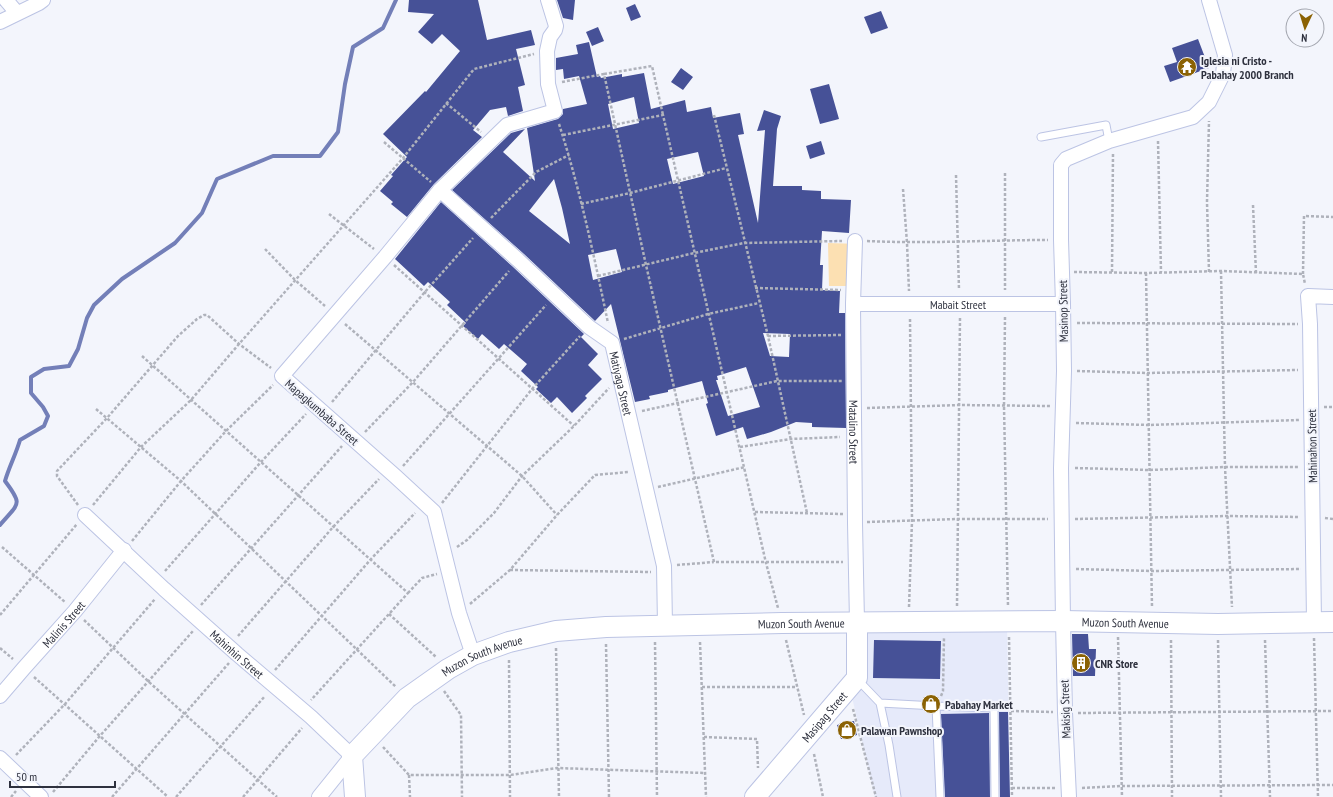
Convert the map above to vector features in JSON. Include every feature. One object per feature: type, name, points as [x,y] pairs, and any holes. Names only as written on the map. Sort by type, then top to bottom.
[{"type":"street","points":[[6,0],[17,13]]},
{"type":"street","points":[[0,22],[40,3],[43,0]]},
{"type":"street","points":[[548,0],[556,28],[550,37],[547,51],[548,84],[555,111]]},
{"type":"street","points":[[1209,0],[1225,55],[1223,74],[1209,102]]},
{"type":"street","name":"Masinop Street","points":[[1063,621],[1061,468],[1064,371],[1061,166],[1066,159],[1111,141],[1193,117],[1209,102]]},
{"type":"street","name":"Mapagkumbaba Street","points":[[430,508],[282,376],[385,258],[440,190],[506,125],[555,111]]},
{"type":"street","name":"Matiyaga Street","points":[[440,190],[518,260],[589,327],[612,342],[664,569],[660,626]]},
{"type":"street","name":"Matalino Street","points":[[855,241],[855,518],[858,622]]},
{"type":"street","points":[[1308,296],[1333,296]]},
{"type":"street","name":"Mahinahon Street","points":[[1308,296],[1311,370],[1313,569],[1324,622]]},
{"type":"street","name":"Mabait Street","points":[[854,297],[909,304],[1063,304]]},
{"type":"street","points":[[430,508],[459,613],[473,656]]},
{"type":"street","name":"Mahinhin Street","points":[[86,515],[160,585],[307,713],[352,756]]},
{"type":"street","name":"Malinis Street","points":[[0,696],[75,611],[124,550]]},
{"type":"street","name":"Muzon South Avenue","points":[[352,756],[407,698],[441,673],[473,656],[509,642],[556,632],[660,626],[858,622],[950,623],[1063,621],[1162,624],[1265,624],[1324,622]]},
{"type":"street","name":"Makisig Street","points":[[1063,621],[1068,793]]},
{"type":"street","points":[[852,683],[858,622]]},
{"type":"street","name":"Masipag Street","points":[[755,797],[852,683]]},
{"type":"street","points":[[319,797],[352,756]]},
{"type":"street","points":[[352,756],[355,797]]},
{"type":"street","points":[[4,761],[41,797]]},
{"type":"lane","points":[[1041,137],[1106,125],[1111,141]]},
{"type":"lane","points":[[852,683],[880,703],[994,708],[995,797]]},
{"type":"lane","points":[[880,703],[890,745],[897,797]]},
{"type":"lane","points":[[936,706],[940,797]]},
{"type":"path","points":[[0,615],[86,515],[141,447],[192,400],[239,344],[403,158],[474,69],[547,51]]},
{"type":"path","points":[[548,84],[652,66],[766,563],[809,733],[823,797]]},
{"type":"path","points":[[604,74],[714,562]]},
{"type":"path","points":[[1209,102],[1207,202],[1209,272]]},
{"type":"path","points":[[446,103],[491,140]]},
{"type":"path","points":[[555,111],[569,155],[612,342],[708,314],[759,303]]},
{"type":"path","points":[[563,135],[663,115]]},
{"type":"path","points":[[714,115],[744,243],[768,336],[807,513]]},
{"type":"path","points":[[1158,128],[1161,272]]},
{"type":"path","points":[[1111,141],[1112,272]]},
{"type":"path","points":[[384,142],[440,190]]},
{"type":"path","points":[[4,761],[65,704],[114,648],[215,514],[261,462],[319,409],[376,351],[424,293],[482,227],[536,172],[569,155]]},
{"type":"path","points":[[581,204],[726,168]]},
{"type":"path","points":[[1004,173],[1004,406],[1012,797]]},
{"type":"path","points":[[936,706],[943,691],[958,519],[960,304],[956,175]]},
{"type":"path","points":[[903,189],[907,243],[911,406],[912,521],[908,622]]},
{"type":"path","points":[[1253,204],[1256,273]]},
{"type":"path","points":[[329,214],[385,258],[574,426]]},
{"type":"path","points":[[1308,296],[1303,274],[1304,216],[1333,216]]},
{"type":"path","points":[[598,276],[694,253],[744,243],[855,241],[907,243],[1061,240]]},
{"type":"path","points":[[265,249],[295,280],[522,476],[557,515]]},
{"type":"path","points":[[49,797],[100,736],[149,682],[197,617],[252,548],[299,495],[353,439],[413,382],[518,260]]},
{"type":"path","points":[[1062,271],[1303,274]]},
{"type":"path","points":[[1221,272],[1225,467],[1230,570],[1220,712],[1221,797]]},
{"type":"path","points":[[1146,273],[1152,571],[1162,624],[1171,712],[1172,797]]},
{"type":"path","points":[[755,288],[854,297]]},
{"type":"path","points":[[112,797],[185,714],[286,580],[334,526],[392,473],[450,414],[555,295]]},
{"type":"path","points":[[86,515],[56,474],[191,324],[205,314],[213,319],[239,344],[282,376],[226,431],[181,481],[124,550]]},
{"type":"path","points":[[1063,322],[1146,324],[1310,324]]},
{"type":"path","points":[[176,797],[220,747],[322,616],[371,559],[430,508],[487,446],[532,389],[589,327]]},
{"type":"path","points":[[768,336],[854,335]]},
{"type":"path","points":[[142,356],[408,593]]},
{"type":"path","points":[[1064,371],[1148,373],[1311,370]]},
{"type":"path","points":[[629,414],[777,381],[854,381]]},
{"type":"path","points":[[443,552],[462,545],[468,540],[494,512],[522,476],[574,426],[612,384],[621,383]]},
{"type":"path","points":[[855,408],[960,405],[1063,406]]},
{"type":"path","points":[[96,409],[181,481],[286,580],[407,698]]},
{"type":"path","points":[[1062,423],[1148,425],[1311,419]]},
{"type":"path","points":[[740,447],[790,439],[855,437]]},
{"type":"path","points":[[646,490],[745,467]]},
{"type":"path","points":[[1061,468],[1149,470],[1225,467],[1312,467]]},
{"type":"path","points":[[459,613],[510,570],[557,515],[595,475],[641,471]]},
{"type":"path","points":[[755,512],[807,513],[855,518],[912,521],[958,519],[1227,516],[1313,518]]},
{"type":"path","points":[[2,547],[75,611],[149,682],[277,797]]},
{"type":"path","points":[[510,570],[664,569],[714,562],[856,562]]},
{"type":"path","points":[[1062,569],[1152,571],[1313,569]]},
{"type":"path","points":[[243,797],[258,780],[307,713],[357,649],[422,578],[448,571]]},
{"type":"path","points":[[389,614],[441,673],[461,716],[462,797]]},
{"type":"path","points":[[1117,622],[1122,797]]},
{"type":"path","points":[[1318,797],[1316,711],[1324,622]]},
{"type":"path","points":[[1265,624],[1270,797]]},
{"type":"path","points":[[700,625],[706,797]]},
{"type":"path","points":[[658,797],[656,772],[660,626]]},
{"type":"path","points":[[606,628],[609,797]]},
{"type":"path","points":[[556,632],[557,768],[559,797]]},
{"type":"path","points":[[509,642],[510,797]]},
{"type":"path","points":[[0,648],[65,704],[168,797]]},
{"type":"path","points":[[852,683],[876,797]]},
{"type":"path","points":[[702,687],[797,687]]},
{"type":"path","points":[[1011,711],[1119,713],[1333,710]]},
{"type":"path","points":[[372,735],[409,775],[410,797]]},
{"type":"path","points":[[704,737],[757,739],[758,770],[769,780]]},
{"type":"path","points":[[409,775],[510,775],[557,768],[656,772],[704,772]]},
{"type":"path","points":[[1012,788],[1068,793],[1122,786],[1333,785]]},
{"type":"shaded area","points":[[828,243],[860,244],[857,286],[829,286]]},
{"type":"shaded area","name":"Pabahay Market","points":[[1007,623],[1010,797],[875,797],[852,697],[865,625]]},
{"type":"building","points":[[409,0],[478,0],[487,40],[531,30],[535,45],[516,49],[525,85],[518,87],[523,111],[508,116],[506,107],[490,110],[473,130],[482,137],[434,184],[407,217],[391,204],[393,202],[380,191],[393,176],[391,175],[407,157],[383,134],[425,91],[426,92],[460,51],[442,34],[432,44],[418,32],[434,14],[408,12]]},
{"type":"building","points":[[557,0],[575,0],[573,20],[563,18]]},
{"type":"building","points":[[635,4],[641,17],[631,21],[626,8]]},
{"type":"building","points":[[881,11],[888,28],[871,34],[864,17]]},
{"type":"building","points":[[598,27],[604,41],[592,46],[586,32]]},
{"type":"building","points":[[1198,39],[1209,68],[1170,82],[1164,66],[1177,62],[1172,48]]},
{"type":"building","points":[[589,42],[597,77],[600,76],[601,78],[622,74],[622,77],[644,73],[651,109],[685,100],[687,112],[711,107],[713,118],[740,113],[744,134],[738,135],[758,223],[765,130],[757,131],[764,110],[781,116],[777,129],[773,186],[802,186],[802,190],[821,191],[821,199],[851,200],[849,233],[822,231],[820,265],[823,265],[822,290],[840,291],[839,313],[845,313],[846,428],[812,427],[812,423],[796,422],[771,432],[747,439],[743,427],[716,436],[706,404],[708,403],[702,381],[668,390],[668,392],[649,396],[650,399],[635,402],[611,304],[595,321],[524,254],[452,190],[511,133],[525,129],[503,152],[535,181],[527,128],[558,119],[563,114],[563,109],[587,104],[579,76],[564,79],[563,69],[556,70],[556,58],[578,54],[576,45]],"holes":[[[634,97],[639,123],[613,129],[608,104]],[[698,152],[704,176],[673,184],[667,159]],[[554,179],[562,208],[570,244],[529,211]],[[616,249],[622,272],[593,280],[588,255]],[[763,333],[790,334],[789,357],[770,356]],[[746,367],[760,407],[728,416],[716,380],[718,380],[717,376]]]},
{"type":"building","points":[[681,68],[693,77],[683,90],[671,82]]},
{"type":"building","points":[[829,84],[839,119],[820,124],[810,89]]},
{"type":"building","points":[[821,141],[825,154],[810,159],[806,146]]},
{"type":"building","points":[[441,202],[584,334],[581,337],[598,354],[588,365],[602,379],[585,396],[587,398],[572,413],[557,397],[551,403],[536,389],[538,387],[521,371],[527,364],[504,344],[499,349],[482,334],[478,339],[463,326],[466,323],[447,305],[450,302],[428,282],[424,286],[395,259]]},
{"type":"building","name":"CNR Store","points":[[1072,634],[1088,634],[1089,649],[1096,649],[1095,676],[1073,676]]},
{"type":"building","points":[[874,640],[941,641],[940,679],[873,678]]},
{"type":"building","points":[[999,712],[1008,712],[1010,797],[1000,797]]},
{"type":"building","points":[[989,713],[990,797],[945,797],[941,714]]},
{"type":"building","name":"Palawan Pawnshop","points":[[854,721],[857,735],[841,739],[837,725]]},
{"type":"waterway","points":[[0,525],[15,508],[17,500],[5,481],[20,440],[44,426],[48,416],[43,407],[31,393],[31,377],[44,369],[69,366],[78,349],[87,318],[94,305],[122,279],[175,243],[202,213],[217,179],[273,156],[320,156],[338,132],[345,84],[353,47],[383,28],[396,0]]},
{"type":"place","name":"Iglesia ni Cristo - Pabahay 2000 Branch","points":[[1187,67]]},
{"type":"place","name":"CNR Store","points":[[1081,663]]},
{"type":"place","name":"Pabahay Market","points":[[931,704]]},
{"type":"place","name":"Palawan Pawnshop","points":[[847,730]]}]
